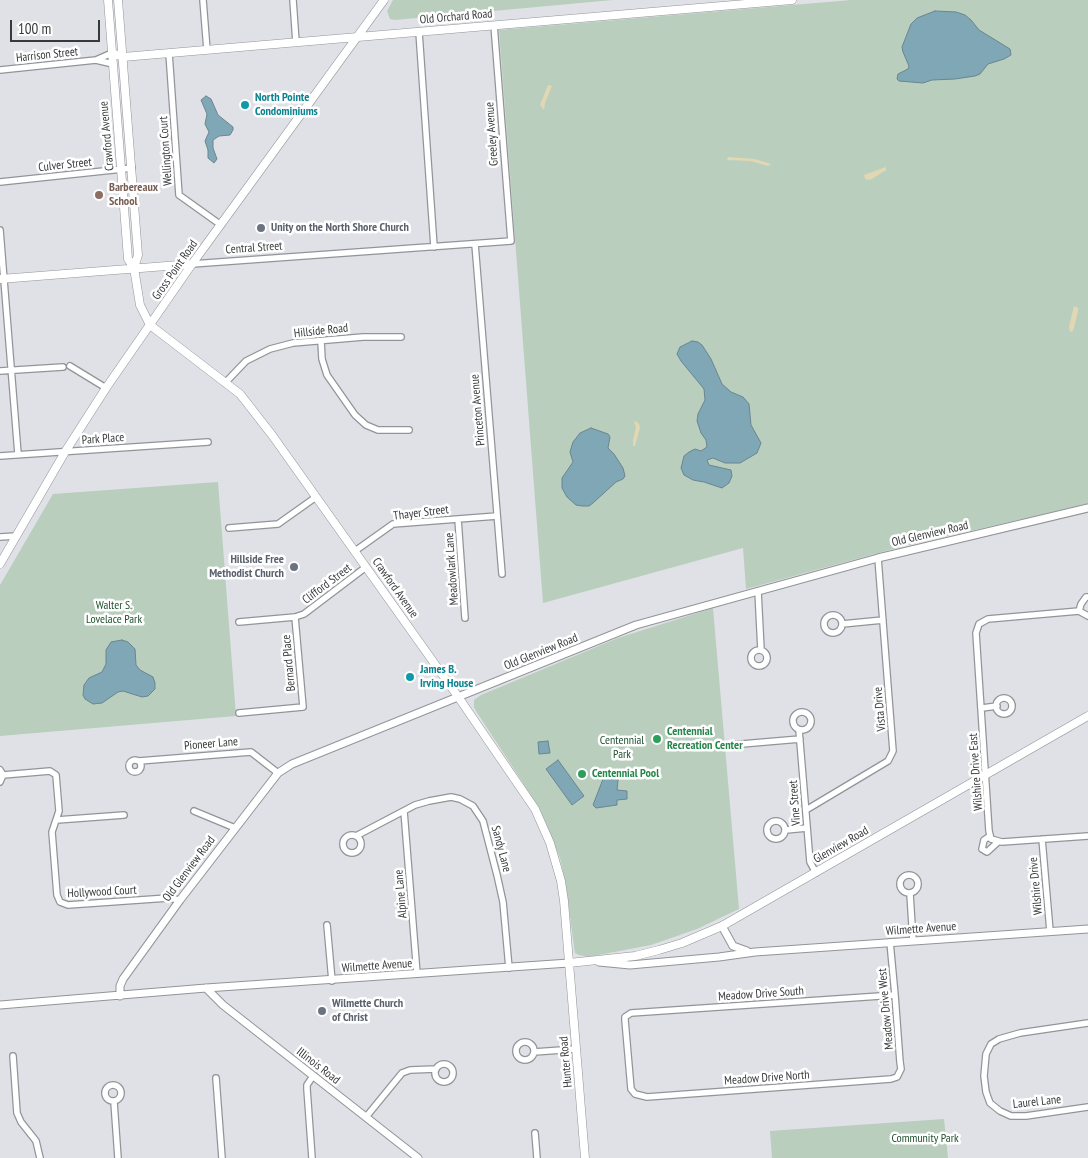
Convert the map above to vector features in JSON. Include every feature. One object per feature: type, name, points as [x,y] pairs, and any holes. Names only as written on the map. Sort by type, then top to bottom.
[{"type":"main road","name":"Crawford Avenue","points":[[108,0],[128,259],[134,268],[140,304],[150,325],[240,394],[316,497],[525,792],[550,843],[561,881],[569,964]]},
{"type":"main road","name":"Crawford Avenue","points":[[118,0],[138,255],[134,268]]},
{"type":"main road","name":"Gross Point Road","points":[[0,564],[65,452],[106,388],[192,264],[384,0]]},
{"type":"main road","name":"Old Orchard Road","points":[[112,53],[122,57],[792,0]]},
{"type":"main road","points":[[113,64],[122,57]]},
{"type":"main road","name":"Central Street","points":[[2,279],[192,264]]},
{"type":"main road","name":"Glenview Road","points":[[594,962],[635,956],[659,950],[682,943],[722,926],[1088,716]]},
{"type":"main road","name":"Wilmette Avenue","points":[[569,964],[594,962]]},
{"type":"main road","name":"Hunter Road","points":[[569,964],[585,1158]]},
{"type":"street","points":[[203,0],[207,50]]},
{"type":"street","points":[[293,0],[296,42]]},
{"type":"street","name":"Greeley Avenue","points":[[494,25],[511,242]]},
{"type":"street","points":[[419,32],[434,247]]},
{"type":"street","name":"Harrison Street","points":[[0,70],[96,60],[112,53]]},
{"type":"street","name":"Wellington Court","points":[[169,53],[179,195],[221,225]]},
{"type":"street","name":"Harrison Street","points":[[96,60],[113,64]]},
{"type":"street","name":"Culver Street","points":[[0,182],[132,168]]},
{"type":"street","points":[[0,230],[2,279],[12,370],[18,454]]},
{"type":"street","name":"Central Street","points":[[192,264],[511,242]]},
{"type":"street","name":"Princeton Avenue","points":[[475,244],[502,574]]},
{"type":"street","name":"Hillside Road","points":[[226,383],[246,361],[270,350],[293,343],[363,337],[401,337]]},
{"type":"street","points":[[321,341],[322,359],[327,375],[355,415],[366,425],[378,430],[409,430]]},
{"type":"street","points":[[70,366],[106,388]]},
{"type":"street","points":[[0,371],[63,367]]},
{"type":"street","name":"Park Place","points":[[0,456],[208,442]]},
{"type":"street","points":[[229,528],[278,524],[316,497]]},
{"type":"street","name":"Old Glenview Road","points":[[120,996],[120,986],[123,978],[180,900],[278,773],[300,760],[459,698],[636,625],[878,558],[1088,508]]},
{"type":"street","name":"Thayer Street","points":[[354,551],[394,524],[497,516]]},
{"type":"street","name":"Meadowlark Lane","points":[[458,519],[465,618]]},
{"type":"street","points":[[0,537],[16,536]]},
{"type":"street","name":"Vista Drive","points":[[806,810],[891,757],[893,747],[878,558]]},
{"type":"street","name":"Clifford Street","points":[[239,622],[296,617],[304,614],[366,567]]},
{"type":"street","points":[[758,591],[761,650]]},
{"type":"street","points":[[1088,597],[1081,604],[1079,611],[1088,616]]},
{"type":"street","name":"Wilshire Drive East","points":[[1079,611],[988,619],[981,621],[977,627],[990,836],[984,840],[982,849],[986,852],[998,842],[1088,836]]},
{"type":"street","name":"Bernard Place","points":[[239,713],[303,707],[296,617]]},
{"type":"street","points":[[842,624],[883,620]]},
{"type":"street","points":[[982,708],[997,706]]},
{"type":"street","name":"Vine Street","points":[[800,730],[810,862],[816,873]]},
{"type":"street","points":[[730,745],[800,740]]},
{"type":"street","name":"Pioneer Lane","points":[[139,760],[247,752],[254,754],[278,773]]},
{"type":"street","name":"Hollywood Court","points":[[0,782],[1,773],[54,772],[57,779],[59,807],[57,820],[52,832],[57,895],[60,902],[68,905],[168,898],[180,900]]},
{"type":"street","name":"Sandy Lane","points":[[356,836],[429,800],[451,798],[466,802],[478,812],[483,821],[503,902],[509,968]]},
{"type":"street","points":[[194,811],[235,828]]},
{"type":"street","name":"Alpine Lane","points":[[404,811],[417,974]]},
{"type":"street","points":[[57,820],[124,815]]},
{"type":"street","points":[[786,830],[807,828]]},
{"type":"street","points":[[990,836],[991,839],[998,842]]},
{"type":"street","name":"Wilshire Drive","points":[[1042,839],[1050,931]]},
{"type":"street","points":[[910,894],[913,941]]},
{"type":"street","points":[[327,925],[332,981]]},
{"type":"street","name":"Wilmette Avenue","points":[[722,926],[733,946],[755,952]]},
{"type":"street","name":"Wilmette Avenue","points":[[594,962],[630,965],[755,952],[1088,928]]},
{"type":"street","name":"Meadow Drive West","points":[[890,942],[900,1075]]},
{"type":"street","name":"Wilmette Avenue","points":[[0,1005],[206,988],[569,964]]},
{"type":"street","name":"Illinois Road","points":[[206,988],[223,1005],[418,1158]]},
{"type":"street","name":"Meadow Drive South","points":[[635,1094],[630,1084],[625,1024],[625,1017],[628,1014],[895,995]]},
{"type":"street","name":"Laurel Lane","points":[[1088,1023],[1020,1033],[991,1044],[986,1054],[984,1076],[986,1092],[990,1103],[1010,1116],[1026,1116],[1088,1107]]},
{"type":"street","points":[[534,1052],[576,1049]]},
{"type":"street","points":[[13,1056],[17,1113],[21,1122],[36,1141],[40,1156]]},
{"type":"street","points":[[366,1117],[402,1073],[410,1070],[436,1069]]},
{"type":"street","name":"Meadow Drive North","points":[[635,1094],[646,1097],[891,1080],[900,1075]]},
{"type":"street","points":[[312,1076],[307,1085],[312,1158]]},
{"type":"street","points":[[216,1078],[222,1158]]},
{"type":"street","points":[[114,1102],[118,1158]]},
{"type":"street","points":[[535,1133],[537,1158]]},
{"type":"green space","points":[[393,0],[613,0],[395,20],[390,19],[387,11]]},
{"type":"green space","points":[[851,0],[1088,0],[1088,504],[904,546],[746,589],[743,548],[543,603],[499,30]]},
{"type":"green space","name":"Walter S. Lovelace Park","points":[[218,482],[236,716],[0,736],[0,585],[53,494]]},
{"type":"green space","name":"Centennial Park","points":[[713,608],[739,909],[697,929],[651,945],[588,957],[579,955],[575,953],[565,880],[560,858],[540,809],[476,711],[474,700],[481,695],[618,638]]},
{"type":"green space","name":"Community Park","points":[[944,1119],[948,1158],[772,1158],[770,1131]]},
{"type":"sand","points":[[548,85],[552,86],[544,110],[540,105]]},
{"type":"sand","points":[[728,157],[755,159],[771,164],[768,166],[751,161],[727,160]]},
{"type":"sand","points":[[886,167],[886,170],[872,179],[865,179],[864,175]]},
{"type":"sand","points":[[1074,306],[1078,308],[1078,312],[1073,331],[1070,332],[1069,327]]},
{"type":"sand","points":[[636,421],[640,428],[635,446],[633,446],[636,427],[634,422]]},
{"type":"water","points":[[935,11],[956,12],[965,15],[979,30],[1010,49],[1011,55],[988,64],[980,74],[975,76],[932,80],[923,83],[899,81],[897,79],[898,74],[908,69],[909,66],[902,47],[911,24],[917,18]]},
{"type":"water","points":[[206,96],[211,99],[218,115],[233,127],[230,135],[219,136],[213,140],[213,148],[217,159],[214,163],[208,158],[205,141],[209,132],[205,124],[207,114],[201,100]]},
{"type":"water","points":[[692,341],[702,345],[711,359],[722,384],[731,392],[743,397],[749,404],[751,425],[761,443],[757,453],[740,463],[725,463],[713,458],[707,460],[709,465],[731,470],[732,476],[729,483],[722,488],[693,480],[684,475],[681,468],[684,456],[695,449],[701,451],[707,447],[706,440],[701,433],[697,421],[698,414],[705,400],[704,389],[677,354],[680,347]]},
{"type":"water","points":[[591,428],[608,434],[610,437],[608,448],[623,468],[625,476],[589,506],[582,506],[576,505],[567,497],[562,488],[562,478],[573,462],[570,452],[573,442],[580,433]]},
{"type":"water","points":[[122,640],[128,642],[135,649],[136,665],[140,670],[153,677],[155,689],[148,696],[142,697],[123,691],[118,692],[102,703],[93,704],[85,699],[83,695],[84,685],[89,678],[102,672],[106,664],[106,650],[111,642]]},
{"type":"water","points":[[548,741],[550,753],[539,754],[538,742]]},
{"type":"water","points":[[558,760],[584,796],[572,805],[546,769]]},
{"type":"water","points":[[619,771],[617,790],[627,791],[627,799],[617,800],[617,805],[596,808],[593,805],[603,779]]},
{"type":"place","name":"North Pointe Condominiums","points":[[245,105]]},
{"type":"place","name":"Barbereaux School","points":[[99,195]]},
{"type":"place","name":"Unity on the North Shore Church","points":[[261,228]]},
{"type":"place","name":"Hillside Free Methodist Church","points":[[294,567]]},
{"type":"place","name":"James B. Irving House","points":[[410,677]]},
{"type":"place","name":"Centennial Recreation Center","points":[[657,739]]},
{"type":"place","name":"Centennial Pool","points":[[582,774]]},
{"type":"place","name":"Wilmette Church of Christ","points":[[322,1011]]}]
